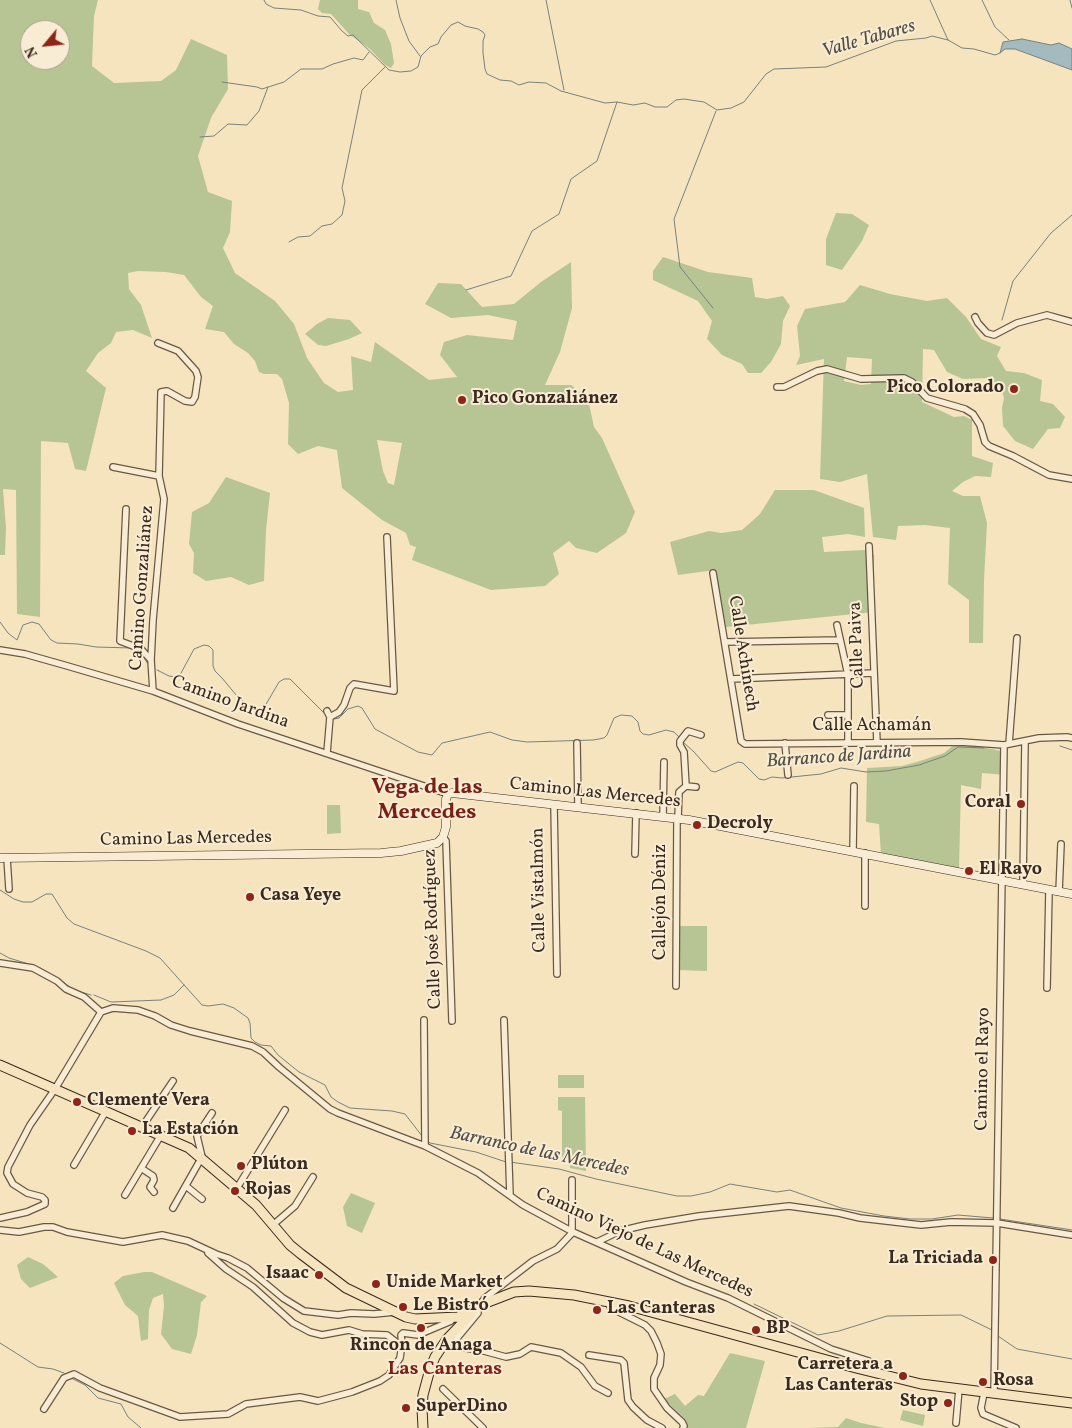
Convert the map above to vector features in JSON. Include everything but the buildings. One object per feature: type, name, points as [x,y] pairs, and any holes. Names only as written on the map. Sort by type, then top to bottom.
[{"type":"main road","name":"Camino Las Mercedes","points":[[448,794],[677,818],[1072,894]]},
{"type":"main road","points":[[443,837],[446,827],[446,799],[448,794]]},
{"type":"main road","name":"Camino Las Mercedes","points":[[4,858],[380,853],[426,846],[437,843],[443,837]]},
{"type":"main road","points":[[0,1065],[189,1148],[202,1157],[262,1210],[290,1245],[346,1288],[406,1317],[455,1321],[478,1307],[514,1292],[568,1294],[607,1301],[921,1384],[1072,1404]]},
{"type":"main road","points":[[423,1428],[422,1408],[426,1382],[435,1357],[447,1339],[455,1321]]},
{"type":"street","points":[[975,317],[978,324],[987,333],[994,335],[1017,323],[1047,315],[1072,322]]},
{"type":"street","name":"Camino Gonzaliánez","points":[[153,691],[151,660],[164,499],[159,476],[161,392],[168,391],[185,401],[192,402],[196,397],[198,377],[196,371],[178,351],[158,343]]},
{"type":"street","points":[[777,387],[784,387],[817,371],[827,369],[861,379],[904,378],[912,382],[927,398],[964,409],[973,414],[980,425],[983,439],[988,446],[1013,456],[1049,475],[1072,478]]},
{"type":"street","points":[[113,467],[159,476]]},
{"type":"street","points":[[126,509],[120,641],[141,649],[151,660]]},
{"type":"street","points":[[330,717],[339,712],[344,705],[350,688],[354,684],[394,691],[387,537]]},
{"type":"street","name":"Calle Paiva","points":[[869,546],[877,743]]},
{"type":"street","name":"Calle Achinech","points":[[713,573],[741,741]]},
{"type":"street","points":[[837,625],[848,675],[848,742]]},
{"type":"street","name":"Camino el Rayo","points":[[994,1394],[1002,880],[1007,745],[1017,638]]},
{"type":"street","points":[[725,642],[840,640]]},
{"type":"street","name":"Camino Jardina","points":[[0,650],[24,654],[153,691],[238,724],[448,794]]},
{"type":"street","points":[[732,679],[874,674]]},
{"type":"street","points":[[327,711],[330,717],[327,753]]},
{"type":"street","points":[[828,715],[848,715]]},
{"type":"street","points":[[696,788],[686,786],[684,752],[680,745],[681,739],[688,731],[701,735]]},
{"type":"street","name":"Calle Achamán","points":[[741,741],[745,744],[961,742],[1007,745],[1039,738],[1072,738]]},
{"type":"street","points":[[1023,884],[1024,741]]},
{"type":"street","points":[[577,743],[578,807]]},
{"type":"street","points":[[784,743],[788,775]]},
{"type":"street","points":[[663,816],[664,762]]},
{"type":"street","name":"Callejón Déniz","points":[[676,986],[678,792],[686,786]]},
{"type":"street","points":[[853,851],[854,786]]},
{"type":"street","name":"Calle Vistalmón","points":[[554,805],[557,974]]},
{"type":"street","points":[[635,854],[636,813]]},
{"type":"street","name":"Calle José Rodríguez","points":[[443,837],[446,841],[452,1021]]},
{"type":"street","points":[[1059,892],[1061,844]]},
{"type":"street","points":[[865,853],[865,906]]},
{"type":"street","points":[[4,858],[8,889]]},
{"type":"street","points":[[1047,988],[1048,890]]},
{"type":"street","points":[[0,962],[34,968],[57,981],[66,989],[84,998],[101,1012],[55,1089],[30,1125],[8,1166],[7,1173],[13,1184],[27,1194],[42,1197],[45,1200],[45,1204],[27,1212],[0,1218]]},
{"type":"street","name":"Camino Viejo de Las Mercedes","points":[[101,1012],[113,1008],[138,1010],[190,1031],[252,1046],[263,1052],[330,1108],[372,1126],[426,1143],[478,1173],[523,1204],[572,1231],[686,1282],[728,1298],[831,1349],[870,1361],[873,1365],[872,1372]]},
{"type":"street","points":[[424,1020],[426,1143]]},
{"type":"street","points":[[504,1020],[510,1195]]},
{"type":"street","points":[[142,1127],[173,1082]]},
{"type":"street","points":[[238,1188],[285,1110]]},
{"type":"street","points":[[74,1165],[106,1111]]},
{"type":"street","points":[[173,1208],[202,1157],[197,1136],[212,1112]]},
{"type":"street","points":[[125,1195],[161,1135]]},
{"type":"street","points":[[141,1168],[153,1176],[154,1180],[150,1187],[154,1192]]},
{"type":"street","points":[[274,1224],[295,1206],[312,1177]]},
{"type":"street","points":[[572,1180],[572,1231],[557,1249],[533,1261],[491,1293],[478,1307],[478,1313],[453,1343],[454,1346],[506,1357],[520,1354],[531,1347],[561,1353],[581,1367],[595,1386],[608,1393]]},
{"type":"street","points":[[186,1186],[202,1198]]},
{"type":"street","points":[[596,1242],[620,1231],[646,1225],[699,1216],[790,1206],[860,1218],[921,1225],[952,1222],[997,1223],[1072,1235]]},
{"type":"street","points":[[0,1230],[19,1232],[44,1227],[123,1242],[162,1235],[188,1241],[247,1268],[283,1298],[304,1311],[338,1315],[395,1312]]},
{"type":"street","points":[[205,1250],[226,1269],[254,1287],[293,1323],[310,1332],[322,1335],[349,1330],[362,1334],[388,1336],[401,1346]]},
{"type":"street","points":[[607,1301],[611,1308],[651,1331],[661,1354],[660,1364],[654,1378],[654,1389],[666,1408],[682,1422],[683,1428]]},
{"type":"street","points":[[44,1409],[64,1378],[74,1374],[100,1388],[180,1417],[228,1414],[246,1404],[300,1397],[318,1401],[352,1392],[380,1381],[389,1375],[400,1358],[402,1333],[418,1335],[455,1321]]},
{"type":"street","points":[[589,1355],[621,1360],[624,1363],[628,1400],[632,1407],[647,1420],[662,1428]]},
{"type":"street","points":[[443,1389],[483,1428]]},
{"type":"street","points":[[956,1423],[959,1390]]},
{"type":"street","points":[[984,1393],[981,1408],[983,1414],[1016,1428]]},
{"type":"green space","points":[[0,0],[98,0],[94,16],[92,66],[114,83],[161,81],[176,70],[191,39],[227,55],[228,89],[211,118],[198,156],[208,192],[232,201],[230,232],[223,248],[235,273],[275,301],[294,324],[307,358],[324,383],[338,392],[353,390],[351,356],[371,362],[375,342],[429,380],[457,377],[440,355],[444,342],[467,335],[513,340],[517,321],[488,315],[451,318],[425,304],[438,283],[461,284],[482,307],[514,304],[541,282],[571,262],[572,308],[560,352],[545,385],[571,385],[588,399],[594,427],[602,438],[635,512],[626,533],[597,553],[576,548],[569,541],[553,553],[559,574],[545,586],[491,590],[412,560],[416,547],[410,545],[406,533],[382,520],[342,488],[337,450],[318,446],[298,454],[288,444],[289,403],[282,379],[277,374],[259,372],[255,361],[248,353],[234,344],[224,332],[205,329],[213,306],[201,297],[184,275],[166,272],[138,271],[128,273],[129,289],[141,305],[152,338],[133,330],[116,332],[111,343],[98,353],[86,371],[106,388],[86,471],[75,469],[68,443],[41,441],[40,617],[17,614],[16,490],[3,489],[6,528],[5,555],[0,555]],"holes":[[[377,440],[402,443],[394,485],[388,483],[383,471]]]},
{"type":"green space","points":[[320,0],[358,0],[358,9],[369,12],[374,23],[385,30],[391,44],[394,63],[391,68],[385,65],[370,49],[349,34],[331,14],[322,13],[318,9]]},
{"type":"green space","points":[[836,213],[852,214],[869,225],[862,241],[842,270],[826,265],[826,239]]},
{"type":"green space","points":[[663,257],[708,272],[752,278],[755,297],[767,299],[783,296],[790,306],[783,321],[781,344],[771,362],[761,373],[748,373],[742,364],[722,355],[707,339],[712,321],[698,301],[653,280],[653,271]]},
{"type":"green space","points":[[860,285],[890,294],[927,301],[947,298],[966,317],[981,339],[1001,347],[997,356],[1006,371],[1024,373],[1042,380],[1040,401],[1053,404],[1065,417],[1060,428],[1048,429],[1033,449],[1015,441],[1003,426],[1002,408],[1004,398],[997,384],[988,378],[963,379],[947,372],[934,350],[923,349],[922,402],[954,417],[964,416],[972,420],[972,456],[993,463],[991,477],[975,476],[963,482],[952,491],[963,496],[980,496],[987,523],[983,643],[969,643],[969,600],[948,584],[950,528],[925,525],[898,526],[896,540],[873,537],[867,474],[840,482],[820,479],[824,359],[796,365],[800,356],[797,326],[805,309],[845,302]],"holes":[[[847,357],[872,359],[871,384],[861,385],[844,381]]]},
{"type":"green space","points":[[328,318],[350,320],[362,333],[326,346],[318,345],[305,334]]},
{"type":"green space","points":[[226,477],[270,493],[264,581],[249,585],[231,577],[206,581],[193,573],[194,553],[189,544],[192,512],[209,503]]},
{"type":"green space","points":[[775,490],[814,490],[864,508],[865,537],[848,534],[822,537],[824,552],[864,550],[874,555],[874,612],[726,627],[715,570],[678,575],[670,542],[709,531],[721,533],[742,530],[760,514]]},
{"type":"green space","points":[[962,743],[1006,752],[1006,775],[982,773],[981,789],[961,785],[959,869],[881,854],[879,824],[866,822],[867,768],[902,766],[944,753],[955,744]]},
{"type":"green space","points":[[327,805],[340,805],[341,833],[327,834]]},
{"type":"green space","points":[[676,926],[707,926],[707,971],[678,970]]},
{"type":"green space","points":[[558,1075],[584,1075],[584,1088],[558,1088]]},
{"type":"green space","points":[[558,1097],[585,1097],[586,1171],[570,1168],[570,1159],[562,1158],[562,1111],[558,1110]]},
{"type":"green space","points":[[351,1193],[375,1203],[362,1233],[347,1226],[343,1207]]},
{"type":"green space","points":[[28,1257],[43,1264],[58,1277],[30,1288],[21,1279],[17,1265]]},
{"type":"green space","points":[[152,1272],[207,1296],[201,1302],[197,1335],[191,1354],[172,1349],[161,1334],[164,1306],[163,1294],[153,1298],[149,1310],[148,1339],[141,1341],[138,1316],[125,1305],[114,1283],[123,1276]]},
{"type":"green space","points":[[730,1353],[765,1361],[746,1428],[686,1428],[685,1419],[664,1399],[675,1394],[685,1406],[698,1395],[704,1396]]},
{"type":"green space","points":[[903,1410],[925,1415],[923,1426],[900,1420]]},
{"type":"green space","points":[[846,1418],[885,1428],[808,1428],[838,1427]]},
{"type":"water","points":[[1022,39],[1051,45],[1059,43],[1072,49],[1072,70],[1015,49],[1005,49],[1000,53],[1003,42]]},
{"type":"waterway","name":"Valle Tabares","points":[[264,0],[266,4],[274,8],[301,10],[318,16],[330,17],[342,31],[348,36],[353,35],[389,70],[411,71],[418,67],[421,56],[430,47],[438,44],[451,25],[458,22],[483,32],[485,35],[483,41],[485,69],[487,74],[500,80],[511,81],[519,85],[529,82],[546,83],[561,91],[605,103],[617,102],[633,105],[645,103],[655,107],[667,107],[676,100],[684,99],[704,102],[717,110],[731,108],[744,102],[766,74],[774,69],[826,67],[896,41],[932,36],[948,40],[962,48],[974,49],[995,55],[1000,53]]},
{"type":"waterway","points":[[396,0],[400,18],[409,41],[420,56]]},
{"type":"waterway","points":[[546,0],[564,90]]},
{"type":"waterway","points":[[930,0],[948,40]]},
{"type":"waterway","points":[[982,0],[995,27],[1009,40]]},
{"type":"waterway","points":[[1070,0],[1072,8]]},
{"type":"waterway","points":[[222,82],[262,89],[284,82],[301,69],[322,69],[354,58],[363,60],[369,52]]},
{"type":"waterway","points":[[289,242],[298,237],[310,236],[322,226],[332,224],[342,215],[345,201],[342,188],[362,90],[385,67]]},
{"type":"waterway","points":[[200,137],[214,136],[228,124],[247,125],[259,111],[268,87]]},
{"type":"waterway","points":[[466,290],[511,276],[532,231],[559,214],[571,179],[597,161],[617,102]]},
{"type":"waterway","points":[[713,308],[680,267],[674,219],[716,111]]},
{"type":"waterway","points":[[1002,320],[1013,281],[1051,233],[1072,215]]},
{"type":"waterway","name":"Barranco de Jardina","points":[[0,622],[8,633],[17,640],[23,625],[32,622],[39,624],[51,640],[57,643],[131,648]]},
{"type":"waterway","name":"Barranco de Jardina","points":[[157,670],[176,677],[180,675],[194,649],[204,645],[209,646],[213,650],[213,666],[215,671],[237,696]]},
{"type":"waterway","name":"Barranco de Jardina","points":[[134,649],[141,653],[148,664]]},
{"type":"waterway","name":"Barranco de Jardina","points":[[240,699],[256,710],[261,709],[265,706],[279,682],[284,679],[290,679],[324,713]]},
{"type":"waterway","name":"Barranco de Jardina","points":[[334,719],[339,718],[348,709],[358,706],[362,708],[375,729],[418,752],[432,755],[442,743],[490,732],[512,740],[527,742],[604,738],[614,718],[621,715],[632,716],[638,722],[640,731],[643,734],[649,735],[666,730],[674,732],[679,737]]},
{"type":"waterway","name":"Barranco de Jardina","points":[[682,741],[711,771],[715,772],[738,762],[743,763],[759,779],[764,780],[772,777],[782,778],[821,774],[841,768],[866,772],[886,771],[919,765],[945,756],[958,747],[984,748]]},
{"type":"waterway","name":"Barranco de Jardina","points":[[1060,746],[1072,750]]},
{"type":"waterway","name":"Barranco de las Mercedes","points":[[0,890],[14,899],[23,902],[32,902],[46,894],[52,894],[67,918],[74,924],[160,958],[202,1005],[223,1004],[234,1008],[248,1018],[251,1038],[255,1042],[271,1046],[278,1055],[299,1072],[325,1085],[331,1097],[338,1102],[350,1108],[392,1111],[405,1114],[422,1136]]},
{"type":"waterway","points":[[0,953],[9,958],[32,965]]},
{"type":"waterway","points":[[40,968],[52,975]]},
{"type":"waterway","points":[[59,979],[74,990],[91,995]]},
{"type":"waterway","points":[[94,995],[111,1002],[161,1000],[174,995],[184,985]]},
{"type":"waterway","name":"Barranco de las Mercedes","points":[[427,1140],[430,1143],[476,1152],[506,1162]]},
{"type":"waterway","name":"Barranco de las Mercedes","points":[[510,1162],[559,1169],[677,1196],[691,1196],[710,1192],[730,1184],[777,1192],[790,1190],[841,1208],[884,1216],[910,1219],[932,1219],[958,1215],[993,1218]]},
{"type":"waterway","name":"Barranco de las Mercedes","points":[[1000,1219],[1072,1230]]},
{"type":"waterway","points":[[754,1304],[818,1335],[839,1331],[887,1316],[961,1315],[992,1330]]},
{"type":"waterway","points":[[998,1336],[1017,1349],[1072,1359]]},
{"type":"waterway","points":[[0,1343],[38,1367],[64,1373]]},
{"type":"waterway","points":[[71,1378],[85,1385],[98,1398],[121,1404],[128,1417],[141,1428]]},
{"type":"place","name":"Pico Colorado","points":[[1014,389]]},
{"type":"place","name":"Pico Gonzaliánez","points":[[462,400]]},
{"type":"place","name":"Coral","points":[[1021,804]]},
{"type":"place","name":"Decroly","points":[[697,825]]},
{"type":"place","name":"El Rayo","points":[[969,871]]},
{"type":"place","name":"Casa Yeye","points":[[250,897]]},
{"type":"place","name":"Clemente Vera","points":[[77,1102]]},
{"type":"place","name":"La Estación","points":[[132,1131]]},
{"type":"place","name":"Plúton","points":[[241,1166]]},
{"type":"place","name":"Rojas","points":[[235,1191]]},
{"type":"place","name":"La Triciada","points":[[993,1260]]},
{"type":"place","name":"Isaac","points":[[319,1275]]},
{"type":"place","name":"Unide Market","points":[[376,1284]]},
{"type":"place","name":"Le Bistró","points":[[403,1307]]},
{"type":"place","name":"Las Canteras","points":[[597,1310]]},
{"type":"place","name":"Rincon de Anaga","points":[[421,1328]]},
{"type":"place","name":"BP","points":[[756,1330]]},
{"type":"place","name":"Carretera a Las Canteras","points":[[903,1376]]},
{"type":"place","name":"Rosa","points":[[983,1382]]},
{"type":"place","name":"Stop","points":[[948,1403]]},
{"type":"place","name":"SuperDino","points":[[406,1408]]},
{"type":"district","name":"Vega de las Mercedes","points":[[427,802]]},
{"type":"district","name":"Las Canteras","points":[[445,1371]]}]
